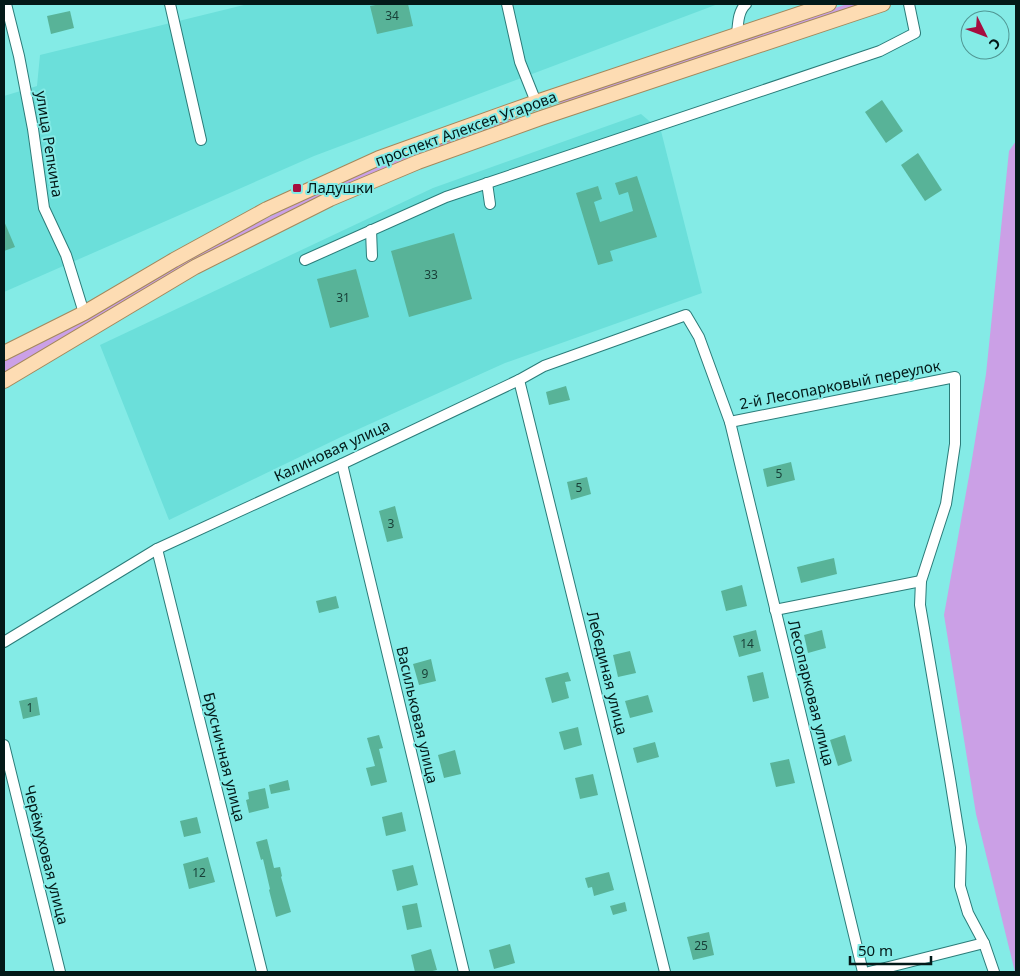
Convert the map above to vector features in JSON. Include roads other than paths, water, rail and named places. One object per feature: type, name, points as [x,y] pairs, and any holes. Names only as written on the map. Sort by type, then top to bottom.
[{"type":"main road","name":"проспект Алексея Угарова","points":[[4,380],[195,267],[330,199],[418,162],[541,118],[883,4]]},
{"type":"main road","name":"проспект Алексея Угарова","points":[[4,353],[84,313],[174,260],[267,209],[379,158],[820,5]]},
{"type":"main road","points":[[536,102],[541,118]]},
{"type":"street","name":"улица Репкина","points":[[6,4],[19,56],[33,129],[44,208],[66,254],[84,313]]},
{"type":"street","points":[[170,4],[201,140]]},
{"type":"street","points":[[508,4],[520,62],[536,102]]},
{"type":"street","points":[[737,35],[742,8],[746,4]]},
{"type":"street","points":[[305,260],[446,197],[880,51],[915,33],[909,4]]},
{"type":"street","points":[[487,183],[490,204]]},
{"type":"street","points":[[371,230],[372,256]]},
{"type":"street","name":"Калиновая улица","points":[[4,642],[157,549],[342,464],[519,380],[544,366],[686,314]]},
{"type":"street","name":"Лесопарковая улица","points":[[686,314],[699,337],[730,422],[863,972]]},
{"type":"street","name":"2-й Лесопарковый переулок","points":[[730,422],[955,377],[955,444],[946,504],[921,581]]},
{"type":"street","name":"Лебединая улица","points":[[519,380],[665,972]]},
{"type":"street","name":"Васильковая улица","points":[[342,464],[464,972]]},
{"type":"street","name":"Брусничная улица","points":[[157,549],[262,972]]},
{"type":"street","points":[[775,610],[921,581],[920,605],[961,847],[960,886],[968,913],[984,943],[994,972]]},
{"type":"street","name":"Черёмуховая улица","points":[[4,745],[60,972]]},
{"type":"street","points":[[869,972],[984,943]]},
{"type":"place","name":"Ладушки","points":[[297,188]]}]
